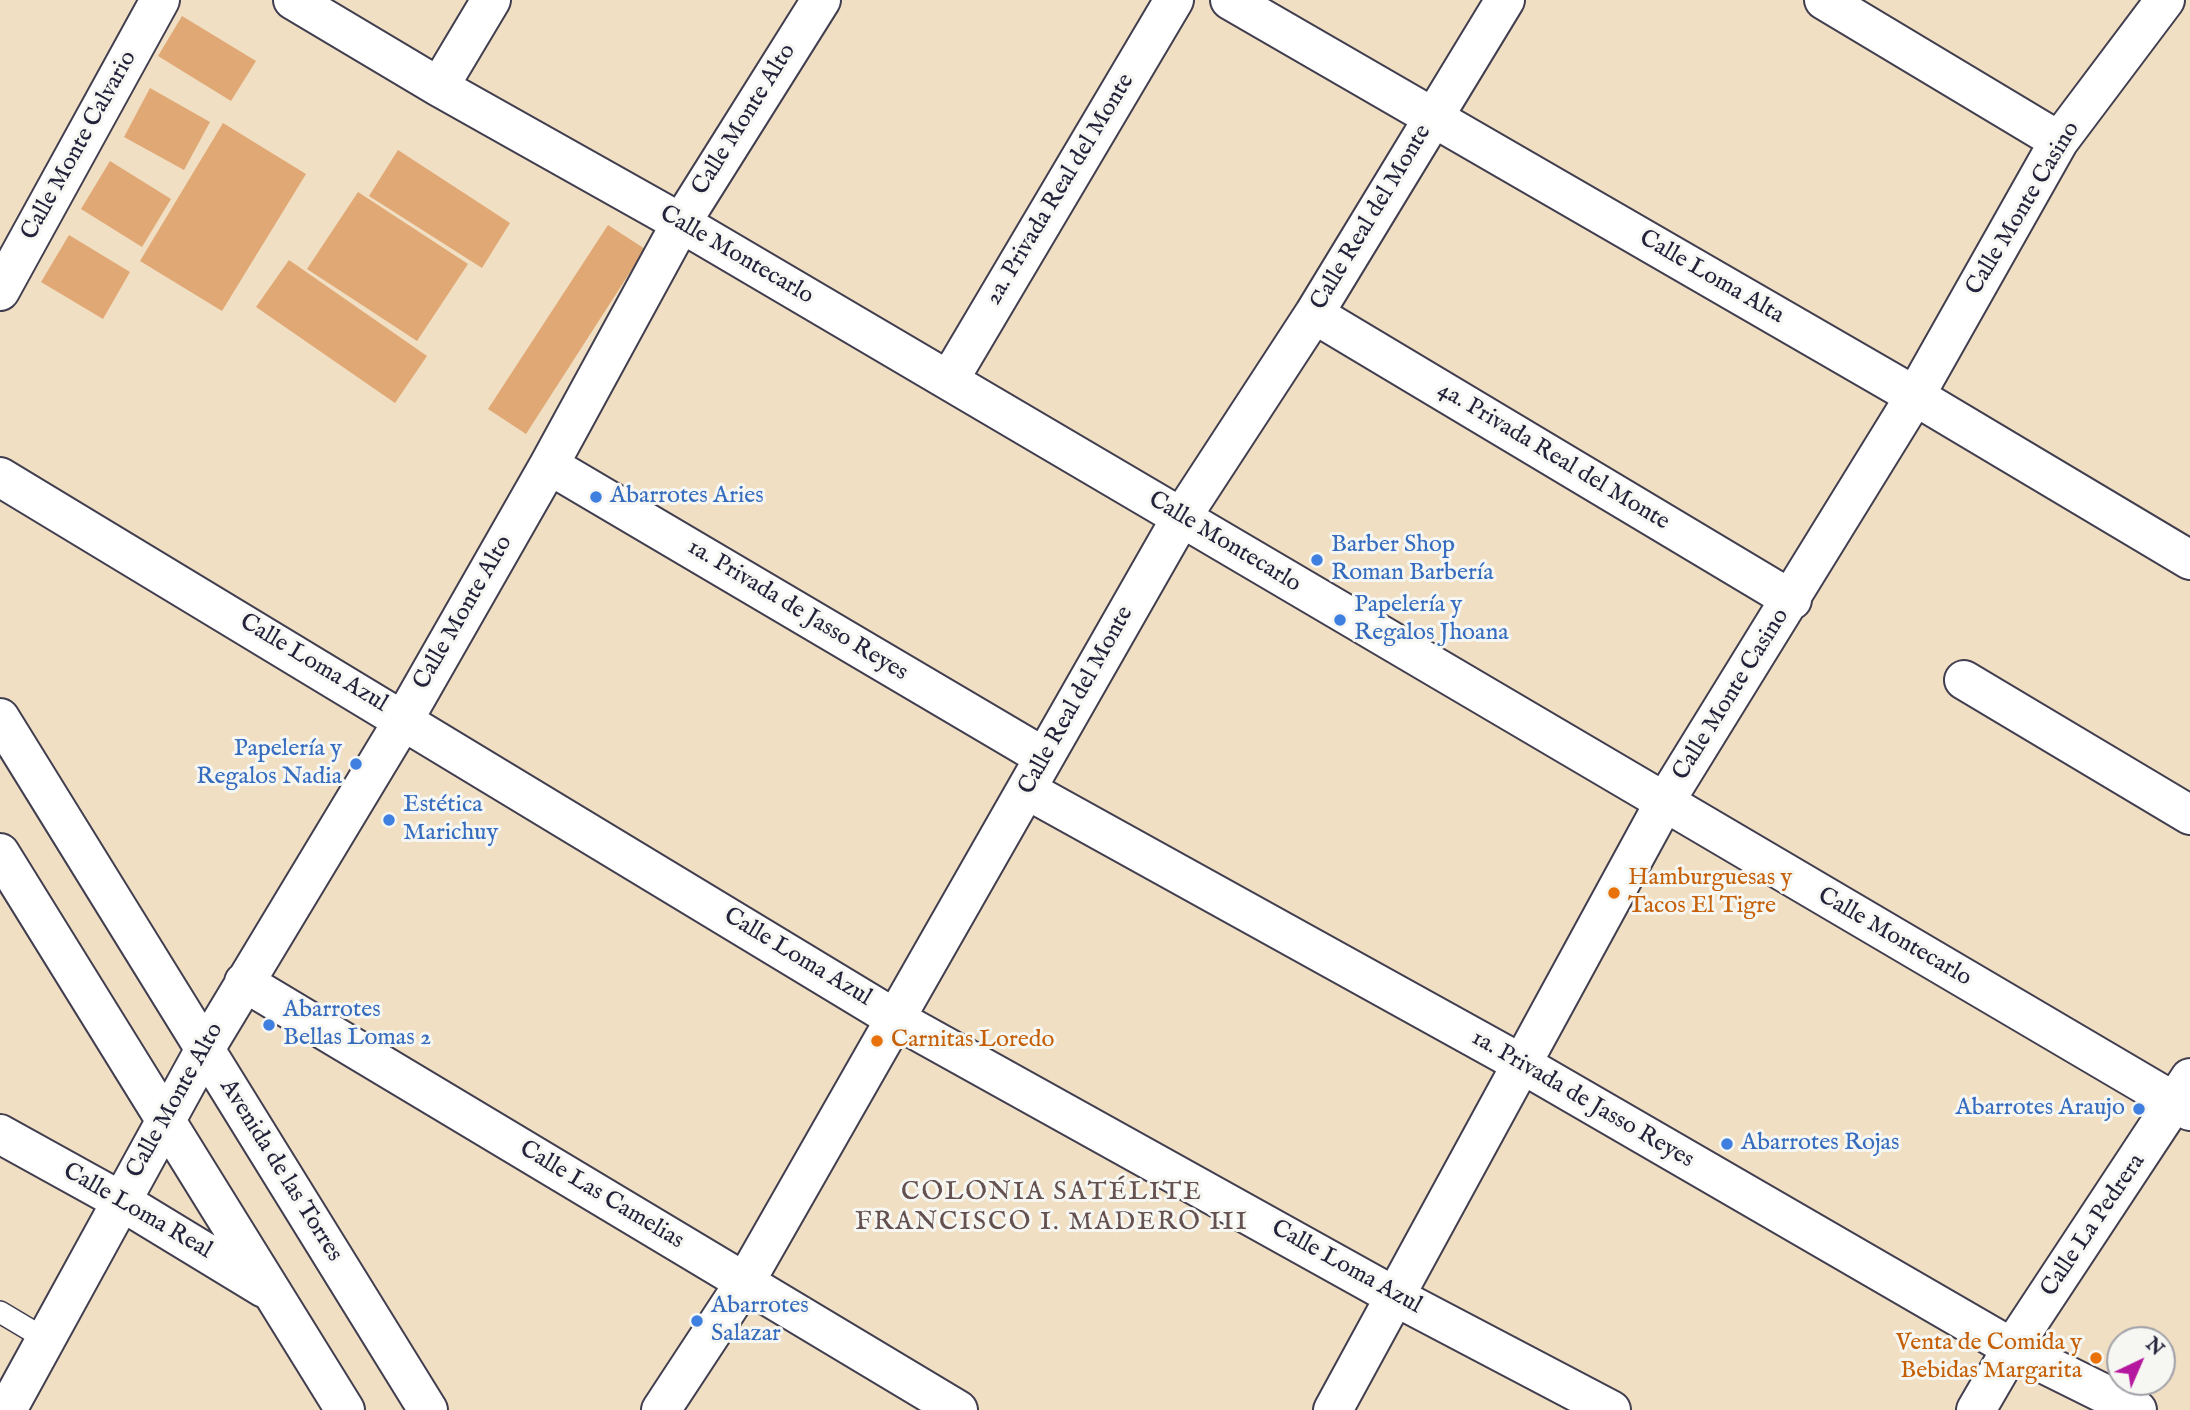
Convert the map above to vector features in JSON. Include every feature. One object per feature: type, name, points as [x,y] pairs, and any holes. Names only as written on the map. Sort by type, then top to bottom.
[{"type":"street","name":"Calle Monte Calvario","points":[[0,291],[160,0]]},
{"type":"street","name":"Calle Montecarlo","points":[[293,0],[439,87],[681,223],[1664,803],[2185,1097]]},
{"type":"street","points":[[439,87],[491,0]]},
{"type":"street","name":"Calle Monte Alto","points":[[7,1410],[205,1049],[404,719],[549,465],[681,223],[821,0]]},
{"type":"street","name":"2a. Privada Real del Monte","points":[[949,380],[1174,0]]},
{"type":"street","name":"Calle Loma Alta","points":[[1230,0],[1915,396],[2190,560]]},
{"type":"street","name":"Calle Real del Monte","points":[[661,1410],[745,1282],[1181,518],[1314,314],[1505,0]]},
{"type":"street","points":[[1824,0],[2059,141]]},
{"type":"street","name":"Calle Monte Casino","points":[[1333,1410],[1664,803],[1792,600],[1915,396],[2059,141],[2167,6]]},
{"type":"street","name":"4a. Privada Real del Monte","points":[[1314,314],[1792,600]]},
{"type":"street","name":"1a. Privada de Jasso Reyes","points":[[549,465],[1035,773],[1520,1063],[2012,1348],[2137,1410]]},
{"type":"street","name":"Calle Loma Azul","points":[[0,477],[404,719],[894,1018],[1394,1296],[1611,1410]]},
{"type":"street","points":[[1964,680],[2190,815]]},
{"type":"street","name":"Avenida de las Torres","points":[[0,718],[420,1397]]},
{"type":"street","points":[[0,853],[272,1293],[334,1404]]},
{"type":"street","name":"Calle Las Camelias","points":[[244,982],[958,1410]]},
{"type":"street","name":"Calle La Pedrera","points":[[1976,1410],[2012,1348],[2185,1097]]},
{"type":"street","name":"Calle Loma Real","points":[[0,1134],[121,1201],[272,1293]]},
{"type":"street","points":[[420,1397],[457,1410]]},
{"type":"lane","points":[[0,1312],[47,1340]]},
{"type":"building","points":[[182,16],[256,61],[231,101],[158,56]]},
{"type":"building","points":[[150,88],[210,122],[184,170],[124,137]]},
{"type":"building","points":[[223,123],[306,174],[222,311],[140,261]]},
{"type":"building","points":[[398,150],[510,223],[482,268],[369,196]]},
{"type":"building","points":[[110,161],[171,199],[142,247],[81,209]]},
{"type":"building","points":[[358,192],[468,264],[417,341],[307,269]]},
{"type":"building","points":[[608,225],[645,249],[526,434],[488,409]]},
{"type":"building","points":[[69,235],[130,272],[103,319],[41,282]]},
{"type":"building","points":[[289,260],[427,356],[395,403],[256,307]]},
{"type":"place","name":"Abarrotes Aries","points":[[596,497]]},
{"type":"place","name":"Barber Shop Roman Barbería","points":[[1317,560]]},
{"type":"place","name":"Papelería y Regalos Jhoana","points":[[1340,620]]},
{"type":"place","name":"Papelería y Regalos Nadia","points":[[356,764]]},
{"type":"place","name":"Estética Marichuy","points":[[389,820]]},
{"type":"place","name":"Hamburguesas y Tacos El Tigre","points":[[1614,893]]},
{"type":"place","name":"Abarrotes Bellas Lomas 2","points":[[269,1025]]},
{"type":"place","name":"Carnitas Loredo","points":[[877,1041]]},
{"type":"place","name":"Abarrotes Araujo","points":[[2139,1109]]},
{"type":"place","name":"Abarrotes Rojas","points":[[1727,1144]]},
{"type":"place","name":"Abarrotes Salazar","points":[[697,1321]]},
{"type":"place","name":"Venta de Comida y Bebidas Margarita","points":[[2096,1358]]},
{"type":"district","name":"COLONIA SATÉLITE FRANCISCO I. MADERO III","points":[[1052,1209]]}]
